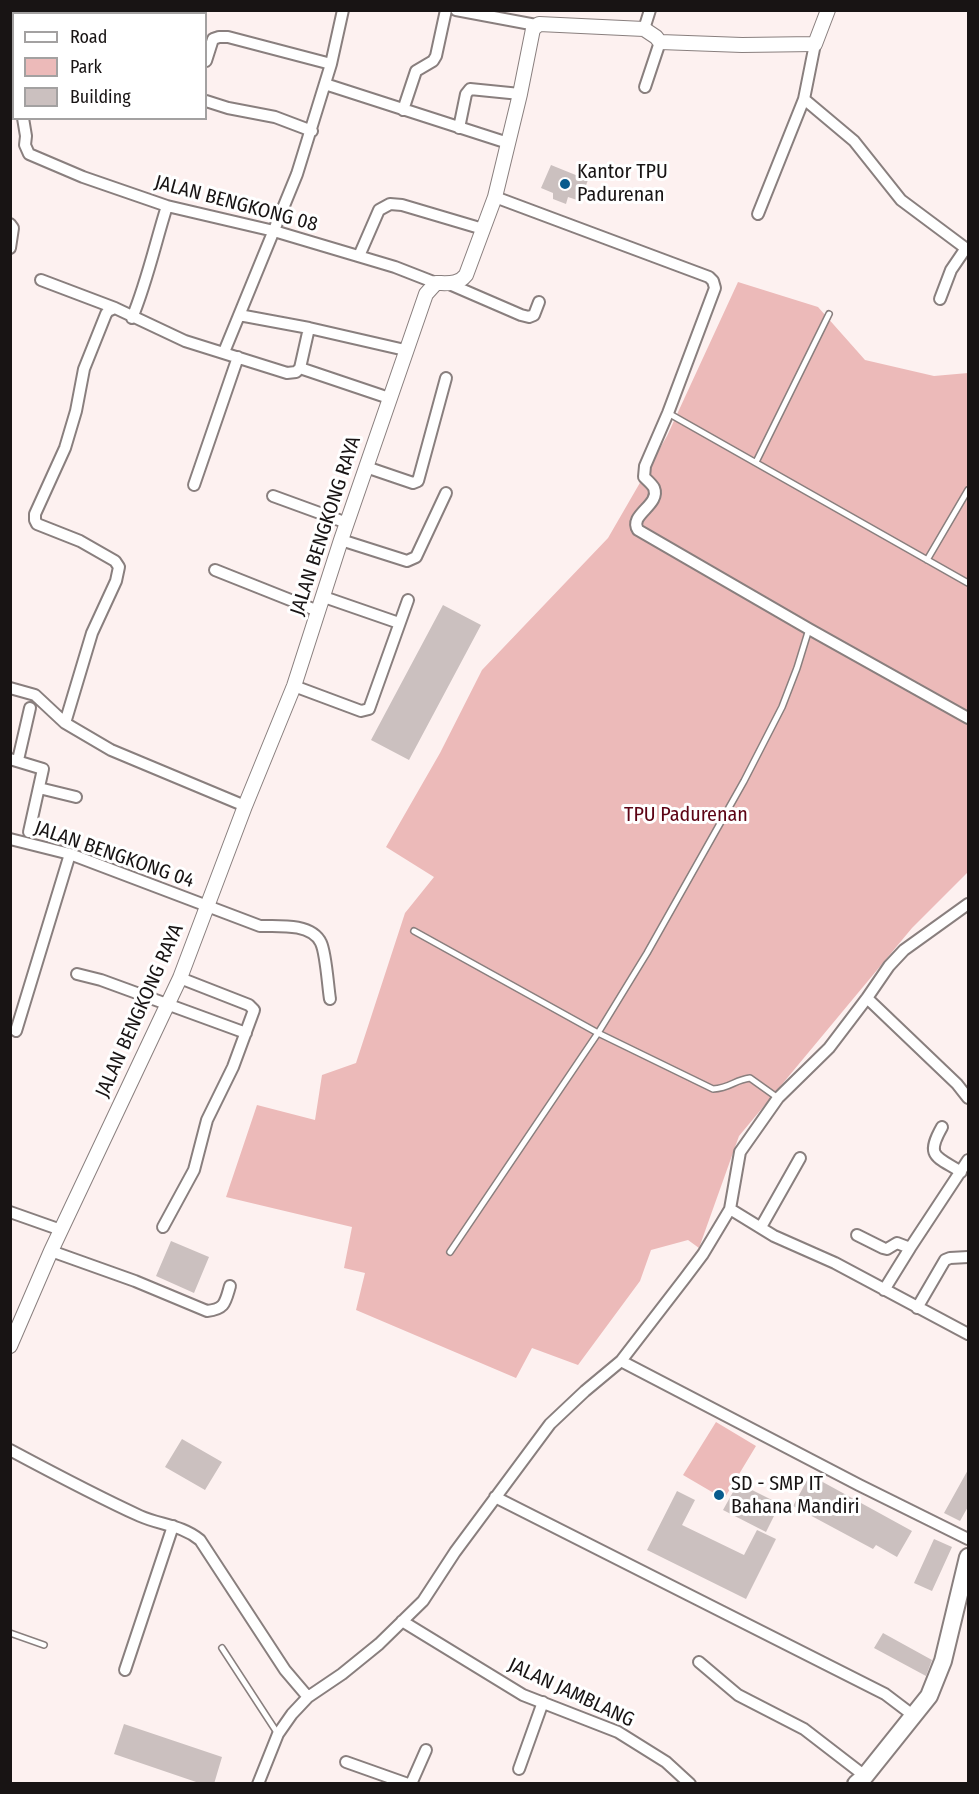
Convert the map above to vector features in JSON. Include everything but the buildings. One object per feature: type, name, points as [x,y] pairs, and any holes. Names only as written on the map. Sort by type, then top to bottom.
[{"type":"main road","points":[[860,1780],[929,1695],[943,1661],[969,1557]]},
{"type":"street","points":[[224,352],[297,174],[312,131],[343,10]]},
{"type":"street","points":[[403,110],[416,71],[433,61],[436,56],[446,10]]},
{"type":"street","points":[[456,10],[536,25],[644,29],[660,42],[742,45],[815,44]]},
{"type":"street","points":[[644,29],[650,10]]},
{"type":"street","points":[[758,214],[804,99],[815,44],[828,10]]},
{"type":"street","name":"JALAN BENGKONG RAYA","points":[[10,1346],[51,1251],[180,978],[206,905],[294,686],[341,540],[426,294],[441,283],[462,280],[466,275],[495,197],[533,29],[536,25]]},
{"type":"street","points":[[207,58],[213,39],[228,37],[331,64]]},
{"type":"street","points":[[645,87],[660,42]]},
{"type":"street","points":[[12,47],[10,67],[12,76]]},
{"type":"street","points":[[325,84],[508,143]]},
{"type":"street","points":[[459,128],[466,94],[470,90],[520,94]]},
{"type":"street","points":[[804,99],[866,153],[901,200],[967,249],[951,270],[940,299]]},
{"type":"street","points":[[207,102],[275,117],[312,131]]},
{"type":"street","name":"JALAN BENGKONG 08","points":[[23,120],[25,145],[29,154],[83,177],[167,206],[274,231],[360,256],[441,283],[529,317],[534,315],[539,302]]},
{"type":"street","points":[[495,197],[709,277],[713,281],[715,288],[644,471],[644,477],[654,487],[653,499],[636,521],[639,530],[809,630],[969,718]]},
{"type":"street","points":[[360,256],[379,210],[390,204],[402,205],[483,229]]},
{"type":"street","points":[[132,318],[144,287],[167,206]]},
{"type":"street","points":[[10,224],[13,228],[10,248]]},
{"type":"street","points":[[41,280],[115,308],[185,341],[287,373],[296,372],[300,368],[309,328]]},
{"type":"street","points":[[65,723],[92,633],[116,580],[119,567],[115,561],[80,542],[37,524],[34,514],[65,448],[76,411],[84,369],[108,310],[115,308]]},
{"type":"street","points":[[239,315],[405,350]]},
{"type":"street","points":[[194,485],[238,357]]},
{"type":"street","points":[[300,368],[389,398]]},
{"type":"street","points":[[366,467],[413,483],[418,481],[446,378]]},
{"type":"street","points":[[341,540],[407,561],[412,560],[416,557],[446,493]]},
{"type":"street","points":[[273,496],[347,523]]},
{"type":"street","points":[[215,570],[318,611]]},
{"type":"street","points":[[324,597],[399,623]]},
{"type":"street","points":[[294,686],[361,711],[369,709],[408,600]]},
{"type":"street","points":[[10,688],[35,695],[65,723],[111,750],[245,806]]},
{"type":"street","points":[[29,832],[43,770],[14,760],[30,708]]},
{"type":"street","points":[[39,788],[76,797]]},
{"type":"street","name":"JALAN BENGKONG 04","points":[[10,839],[70,854],[260,926],[309,931],[321,942],[330,999]]},
{"type":"street","points":[[16,1031],[70,854]]},
{"type":"street","points":[[258,1784],[278,1734],[308,1697],[351,1666],[423,1601],[455,1552],[550,1424],[585,1390],[621,1361],[703,1254],[730,1209],[740,1152],[778,1098],[829,1048],[889,966],[904,950],[969,904]]},
{"type":"street","points":[[77,974],[101,980],[246,1033]]},
{"type":"street","points":[[163,1227],[194,1170],[207,1120],[233,1067],[254,1010],[249,1005],[180,978]]},
{"type":"street","points":[[867,998],[969,1098]]},
{"type":"street","points":[[942,1127],[933,1142],[932,1149],[936,1155],[961,1172]]},
{"type":"street","points":[[761,1227],[800,1158]]},
{"type":"street","points":[[884,1290],[969,1160]]},
{"type":"street","points":[[730,1209],[774,1236],[834,1263],[969,1334]]},
{"type":"street","points":[[10,1212],[61,1230]]},
{"type":"street","points":[[857,1235],[887,1249],[897,1243],[910,1248]]},
{"type":"street","points":[[51,1251],[135,1281],[207,1311],[218,1310],[224,1304],[230,1286]]},
{"type":"street","points":[[918,1308],[945,1260],[969,1257]]},
{"type":"street","points":[[621,1361],[859,1485],[969,1539]]},
{"type":"street","points":[[10,1450],[103,1499],[148,1519],[190,1532],[200,1540],[285,1670],[308,1697]]},
{"type":"street","points":[[495,1497],[885,1694],[914,1716]]},
{"type":"street","points":[[125,1670],[174,1526]]},
{"type":"street","name":"JALAN JAMBLANG","points":[[402,1621],[523,1695],[618,1732],[666,1762],[690,1784]]},
{"type":"street","points":[[699,1662],[738,1695],[804,1729],[860,1780]]},
{"type":"street","points":[[519,1769],[543,1702]]},
{"type":"street","points":[[345,1762],[409,1784],[426,1750]]},
{"type":"lane","points":[[756,462],[829,314]]},
{"type":"lane","points":[[668,413],[969,583]]},
{"type":"lane","points":[[927,560],[969,490]]},
{"type":"lane","points":[[450,1252],[598,1033],[647,953],[744,781],[782,707],[809,630]]},
{"type":"lane","points":[[414,931],[598,1033],[713,1089],[727,1088],[739,1079],[750,1078],[778,1098]]},
{"type":"lane","points":[[10,1634],[44,1645]]},
{"type":"lane","points":[[222,1648],[278,1734]]},
{"type":"green space","name":"TPU Padurenan","points":[[738,282],[818,307],[865,360],[934,376],[968,373],[968,872],[912,928],[739,1136],[699,1248],[688,1240],[651,1250],[640,1281],[578,1365],[532,1348],[516,1378],[356,1310],[365,1273],[344,1268],[352,1227],[226,1197],[257,1105],[315,1120],[322,1075],[356,1063],[405,913],[434,877],[386,847],[440,753],[482,670],[608,538],[667,436]]},
{"type":"green space","points":[[716,1422],[756,1446],[724,1499],[683,1475]]},
{"type":"place","name":"Kantor TPU Padurenan","points":[[565,184]]},
{"type":"place","name":"SD - SMP IT Bahana Mandiri","points":[[719,1495]]}]
